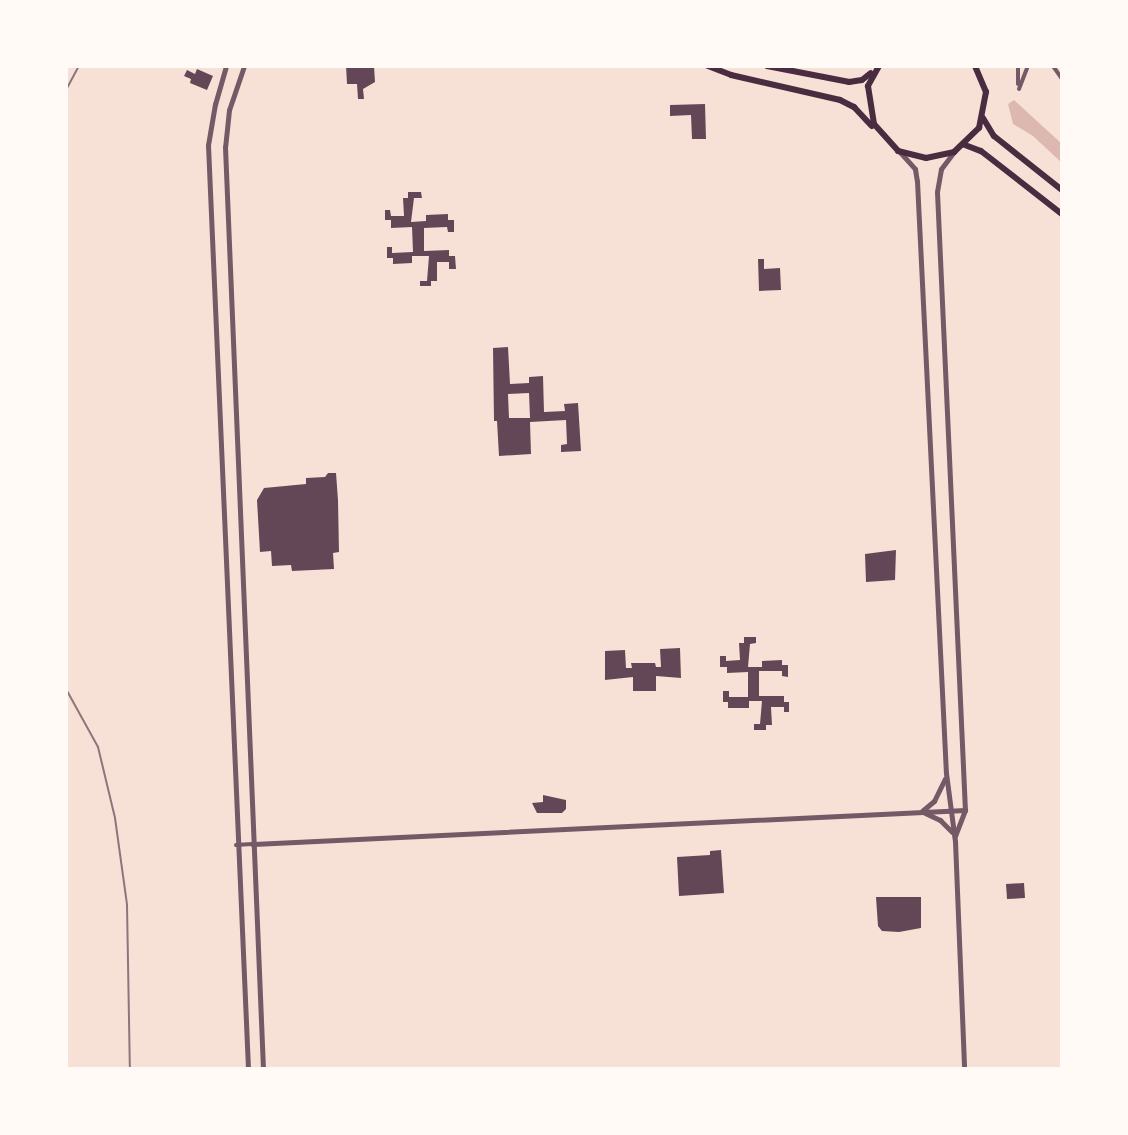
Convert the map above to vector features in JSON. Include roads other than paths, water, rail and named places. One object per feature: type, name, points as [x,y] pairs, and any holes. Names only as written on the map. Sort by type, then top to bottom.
[{"type":"main road","points":[[708,66],[731,75],[840,100],[854,107],[898,151],[926,158],[954,152],[965,145],[983,118],[986,92],[976,66]]},
{"type":"main road","points":[[767,66],[849,82],[862,80],[876,68]]},
{"type":"main road","points":[[876,68],[868,98],[880,135]]},
{"type":"main road","points":[[983,118],[994,136],[1062,190]]},
{"type":"main road","points":[[965,145],[981,151],[1062,214]]},
{"type":"street","points":[[226,66],[208,145],[248,1069]]},
{"type":"street","points":[[244,66],[229,110],[225,147],[263,1069]]},
{"type":"street","points":[[1018,66],[1019,89],[1028,66]]},
{"type":"street","points":[[1053,66],[1062,79]]},
{"type":"street","points":[[898,151],[915,169],[917,181],[946,773],[955,836],[964,1069]]},
{"type":"street","points":[[954,152],[941,169],[937,192],[965,810],[955,836]]},
{"type":"street","points":[[921,811],[939,794],[946,773]]},
{"type":"street","points":[[236,845],[965,810]]},
{"type":"street","points":[[921,811],[940,820],[955,836]]},
{"type":"railway","points":[[66,90],[79,66]]},
{"type":"railway","points":[[66,689],[98,747],[115,818],[127,905],[130,1069]]}]
